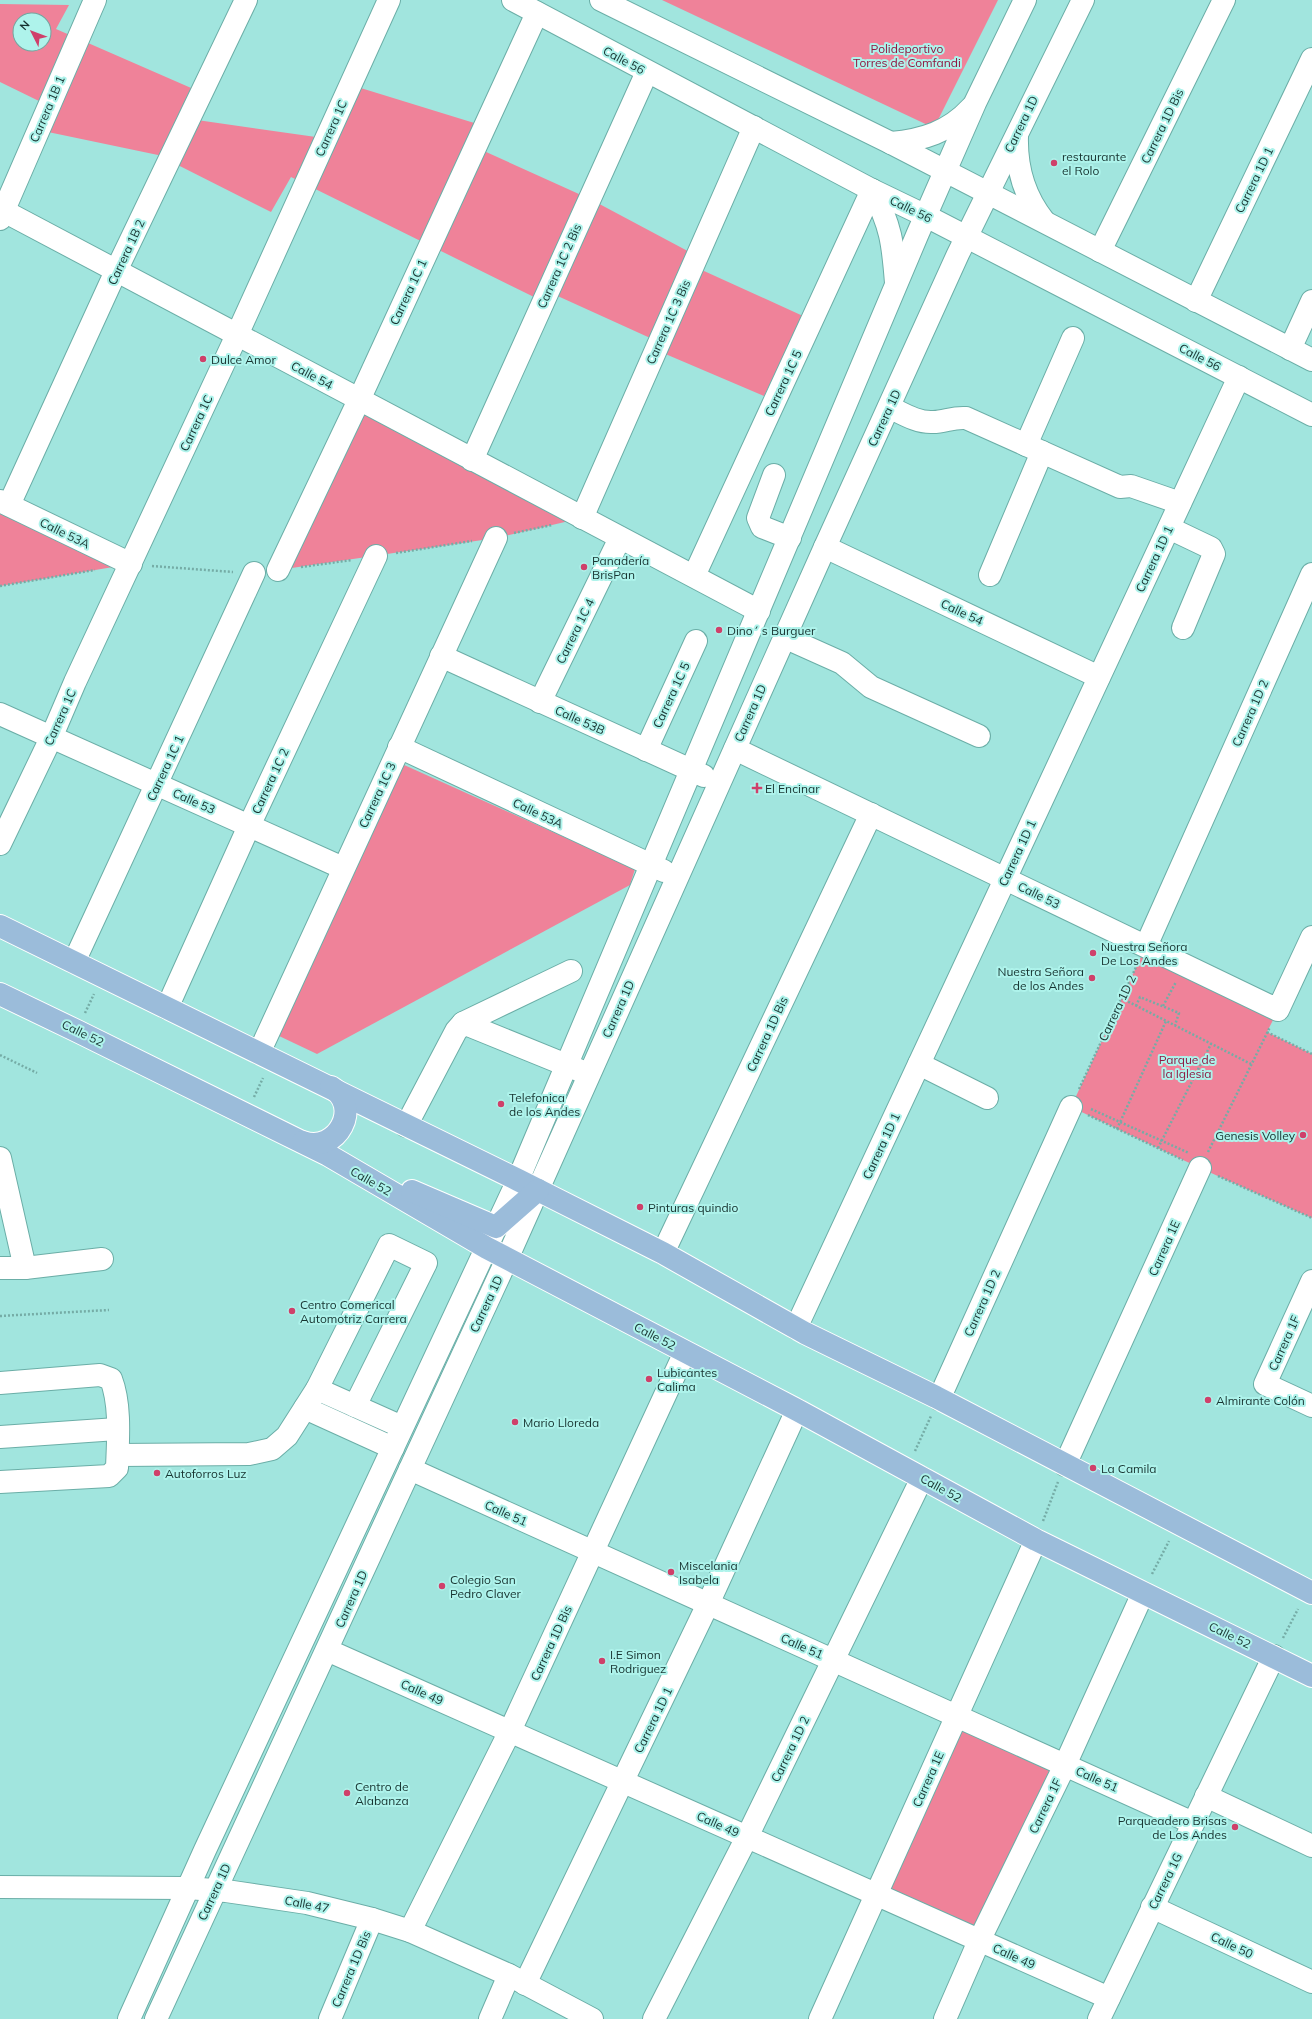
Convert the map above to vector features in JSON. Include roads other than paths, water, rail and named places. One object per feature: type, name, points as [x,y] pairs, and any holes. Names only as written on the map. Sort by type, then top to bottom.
[{"type":"main road","points":[[0,926],[334,1089],[342,1100],[345,1114],[344,1122],[334,1137],[326,1142],[317,1144],[300,1141]]},
{"type":"main road","name":"Calle 52","points":[[0,994],[77,1030],[328,1155],[507,1259],[797,1410],[1036,1540],[1312,1676]]},
{"type":"main road","points":[[326,1085],[662,1253],[796,1328],[939,1399],[1310,1592]]},
{"type":"main road","points":[[328,1155],[496,1227],[538,1190]]},
{"type":"street","name":"Carrera 1B 1","points":[[1,213],[95,0]]},
{"type":"street","name":"Carrera 1B 2","points":[[4,503],[246,0]]},
{"type":"street","name":"Carrera 1C","points":[[0,844],[52,738],[238,335],[389,0]]},
{"type":"street","name":"Calle 56","points":[[513,0],[872,190],[926,216],[1312,415]]},
{"type":"street","points":[[601,0],[891,143],[1312,360]]},
{"type":"street","name":"Carrera 1D","points":[[129,2019],[188,1888],[518,1180],[926,216],[975,103],[1025,0]]},
{"type":"street","name":"Carrera 1D","points":[[156,2019],[507,1259],[784,637],[966,237],[1083,0]]},
{"type":"street","name":"Carrera 1D Bis","points":[[1100,251],[1224,0]]},
{"type":"street","name":"Carrera 1C 1","points":[[278,570],[359,400],[537,13]]},
{"type":"street","name":"Carrera 1D 1","points":[[1196,301],[1312,59]]},
{"type":"street","name":"Carrera 1C 2 Bis","points":[[472,460],[647,72]]},
{"type":"street","points":[[891,143],[920,139],[936,134],[951,126],[975,103]]},
{"type":"street","name":"Carrera 1C 3 Bis","points":[[582,518],[754,127]]},
{"type":"street","points":[[1018,132],[1018,164],[1023,186],[1033,206],[1046,224]]},
{"type":"street","points":[[872,190],[883,210],[890,231],[897,286]]},
{"type":"street","name":"Carrera 1C 5","points":[[694,576],[872,190]]},
{"type":"street","name":"Calle 54","points":[[1,213],[238,335],[759,611]]},
{"type":"street","points":[[1290,349],[1312,301]]},
{"type":"street","points":[[990,575],[1073,338]]},
{"type":"street","name":"Carrera 1D 1","points":[[796,1328],[1239,377]]},
{"type":"street","points":[[889,407],[922,422],[966,418],[1120,487],[1131,486],[1180,503]]},
{"type":"street","points":[[774,475],[758,518],[762,527],[790,538]]},
{"type":"street","name":"Calle 53A","points":[[4,503],[131,564]]},
{"type":"street","points":[[1169,528],[1211,548],[1214,551],[1183,628]]},
{"type":"street","name":"Carrera 1C 3","points":[[266,1056],[343,868],[496,538]]},
{"type":"street","name":"Carrera 1C 4","points":[[540,702],[620,538]]},
{"type":"street","name":"Calle 54","points":[[825,547],[1099,677]]},
{"type":"street","name":"Carrera 1C 2","points":[[167,1008],[249,826],[376,556]]},
{"type":"street","name":"Carrera 1C 1","points":[[74,962],[254,573]]},
{"type":"street","name":"Carrera 1D 2","points":[[1146,946],[1312,574]]},
{"type":"street","points":[[784,637],[842,663],[871,687],[979,736]]},
{"type":"street","name":"Carrera 1C 5","points":[[646,750],[696,641]]},
{"type":"street","name":"Calle 53B","points":[[441,656],[691,771],[719,782]]},
{"type":"street","name":"Calle 53","points":[[0,714],[343,868]]},
{"type":"street","name":"Calle 53A","points":[[399,747],[677,877]]},
{"type":"street","name":"Calle 53","points":[[734,749],[1278,1010],[1312,937]]},
{"type":"street","name":"Carrera 1D Bis","points":[[662,1253],[871,814]]},
{"type":"street","points":[[406,1126],[456,1031],[463,1023],[571,971]]},
{"type":"street","points":[[463,1023],[589,1074]]},
{"type":"street","points":[[919,1064],[987,1098]]},
{"type":"street","name":"Carrera 1D 2","points":[[939,1399],[1079,1107]]},
{"type":"street","points":[[0,1158],[25,1268]]},
{"type":"street","name":"Carrera 1E","points":[[1065,1465],[1195,1163]]},
{"type":"street","points":[[118,1455],[249,1454],[272,1449],[287,1436],[317,1389],[389,1245],[426,1263],[355,1406]]},
{"type":"street","points":[[0,1268],[25,1268],[102,1259]]},
{"type":"street","name":"Carrera 1F","points":[[1312,1281],[1265,1384],[1312,1406]]},
{"type":"street","name":"Carrera 1D Bis","points":[[410,1931],[510,1731],[685,1352]]},
{"type":"street","points":[[0,1383],[100,1375],[111,1379],[116,1392],[118,1455],[117,1468],[109,1476],[0,1482]]},
{"type":"street","points":[[317,1389],[402,1427]]},
{"type":"street","points":[[305,1408],[393,1448]]},
{"type":"street","name":"Carrera 1D 1","points":[[490,2019],[517,1979],[623,1782],[708,1604],[797,1410]]},
{"type":"street","points":[[0,1437],[117,1429]]},
{"type":"street","name":"Calle 51","points":[[410,1469],[1193,1823]]},
{"type":"street","name":"Carrera 1D 2","points":[[654,2019],[747,1837],[834,1660],[914,1473]]},
{"type":"street","name":"Carrera 1E","points":[[820,2019],[1036,1540]]},
{"type":"street","name":"Carrera 1F","points":[[946,2019],[979,1941],[1065,1765],[1143,1593]]},
{"type":"street","name":"Calle 49","points":[[327,1650],[1108,1998]]},
{"type":"street","name":"Carrera 1G","points":[[1099,2019],[1274,1656]]},
{"type":"street","points":[[1206,1796],[1312,1846]]},
{"type":"street","name":"Calle 47","points":[[0,1887],[188,1888],[215,1890],[307,1903],[372,1919],[410,1931],[517,1979],[592,2019]]},
{"type":"street","name":"Calle 50","points":[[1152,1907],[1312,1982]]},
{"type":"street","name":"Carrera 1D Bis","points":[[330,2019],[372,1919]]},
{"type":"place","name":"restaurante el Rolo","points":[[1054,163]]},
{"type":"place","name":"Dulce Amor","points":[[203,359]]},
{"type":"place","name":"Panadería BrisPan","points":[[584,567]]},
{"type":"place","name":"Dino´ s Burguer","points":[[719,630]]},
{"type":"place","name":"El Encinar","points":[[757,788]]},
{"type":"place","name":"Nuestra Señora De Los Andes","points":[[1093,953]]},
{"type":"place","name":"Nuestra Señora de los Andes","points":[[1092,978]]},
{"type":"place","name":"Telefonica de los Andes","points":[[501,1104]]},
{"type":"place","name":"Genesis Volley","points":[[1303,1135]]},
{"type":"place","name":"Pinturas quindio","points":[[640,1207]]},
{"type":"place","name":"Centro Comerical Automotriz Carrera","points":[[292,1311]]},
{"type":"place","name":"Lubicantes Calima","points":[[649,1379]]},
{"type":"place","name":"Almirante Colón","points":[[1208,1400]]},
{"type":"place","name":"Mario Lloreda","points":[[515,1422]]},
{"type":"place","name":"La Camila","points":[[1093,1468]]},
{"type":"place","name":"Autoforros Luz","points":[[157,1473]]},
{"type":"place","name":"Miscelania Isabela","points":[[671,1572]]},
{"type":"place","name":"Colegio San Pedro Claver","points":[[442,1586]]},
{"type":"place","name":"I.E Simon Rodriguez","points":[[602,1661]]},
{"type":"place","name":"Centro de Alabanza","points":[[347,1793]]},
{"type":"place","name":"Parqueadero Brisas de Los Andes","points":[[1235,1827]]},
{"type":"park label","name":"Polideportivo Torres de Comfandi","points":[[907,55]]},
{"type":"park label","name":"Parque de la Iglesia","points":[[1187,1066]]}]
